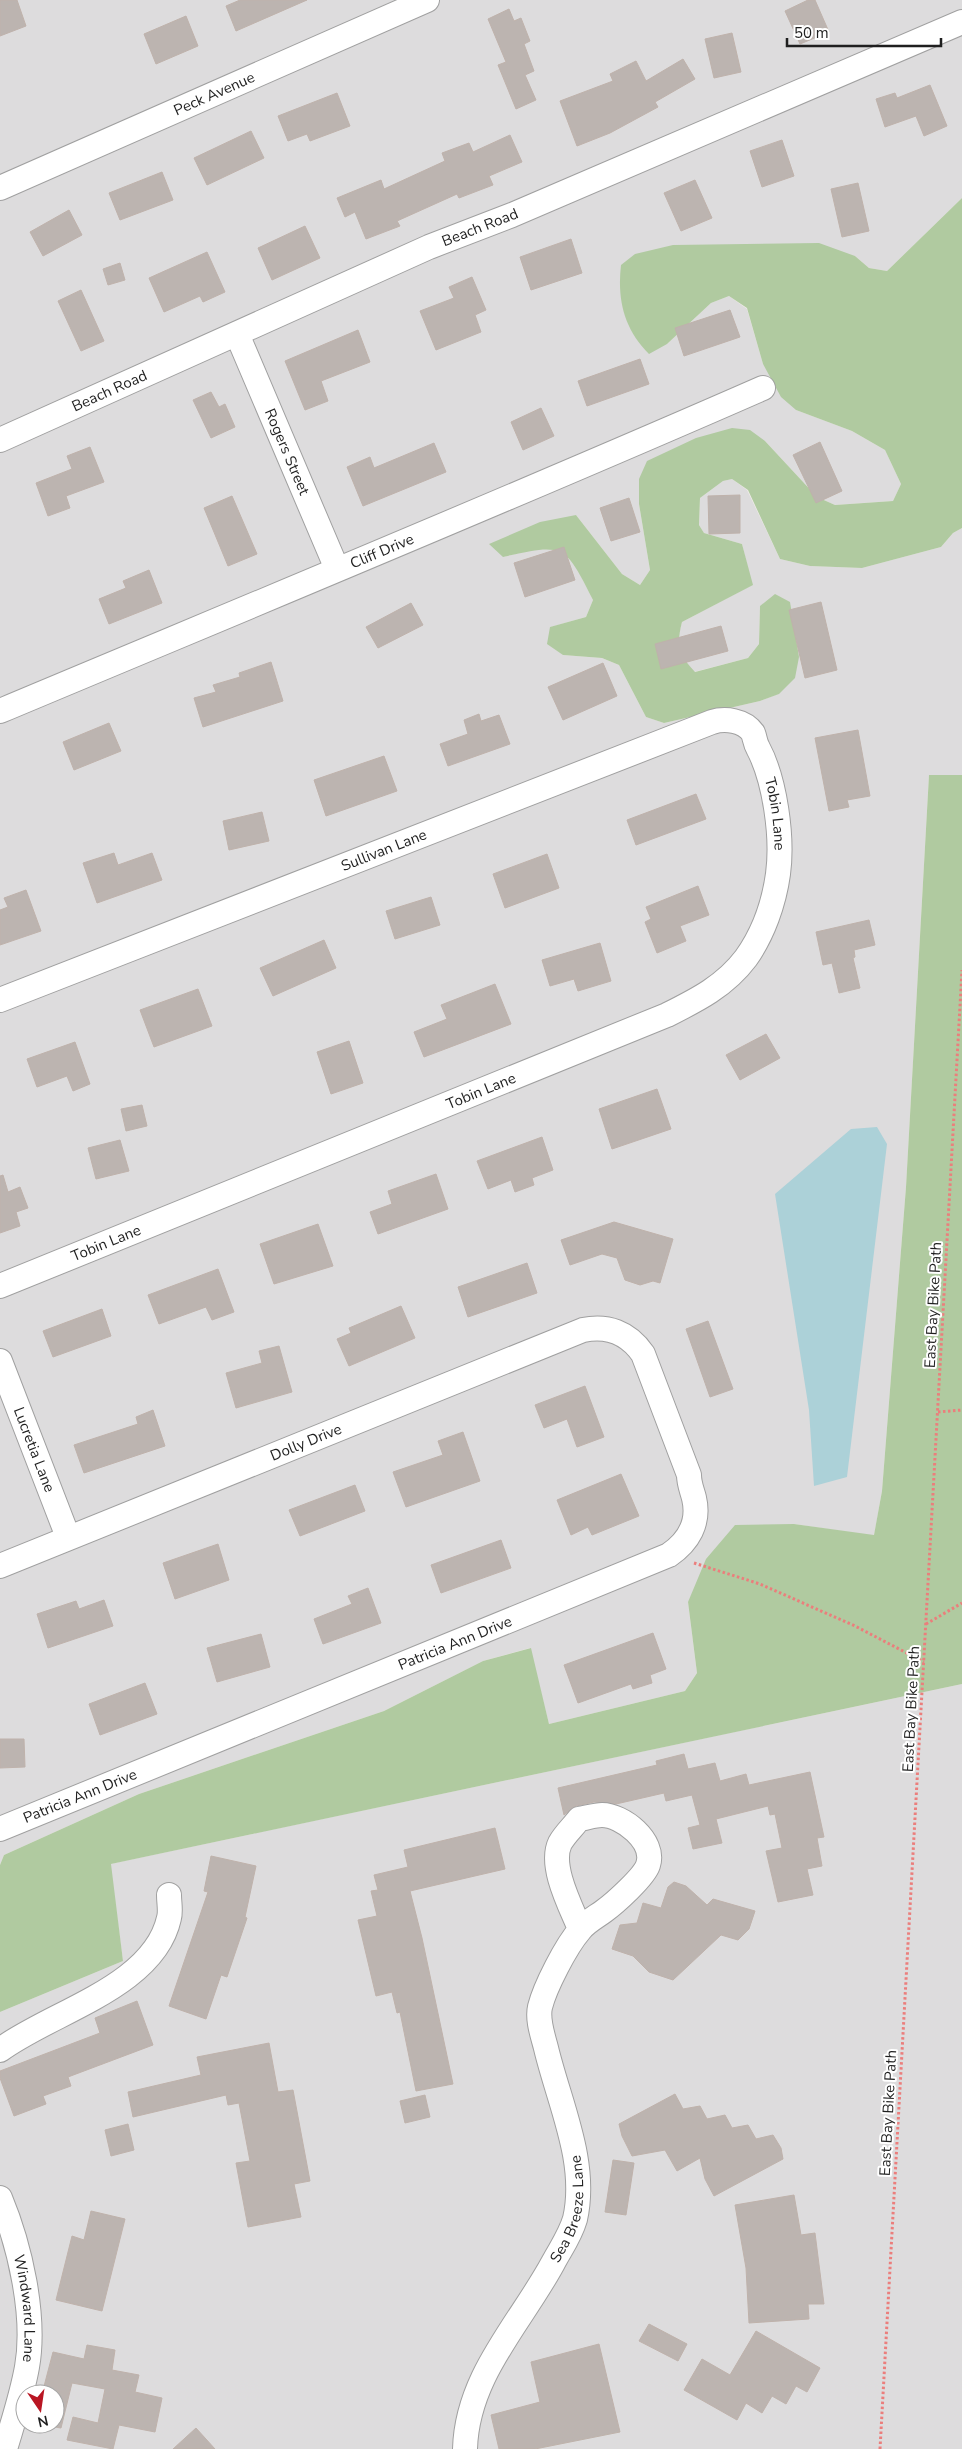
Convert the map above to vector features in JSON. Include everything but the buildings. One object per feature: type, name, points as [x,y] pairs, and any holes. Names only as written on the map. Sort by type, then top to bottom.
[{"type":"street","name":"Peck Avenue","points":[[0,188],[427,0]]},
{"type":"street","name":"Beach Road","points":[[0,440],[429,247],[512,215],[962,22]]},
{"type":"street","name":"Rogers Street","points":[[236,334],[337,569]]},
{"type":"street","name":"Cliff Drive","points":[[0,711],[337,569],[532,490],[763,388]]},
{"type":"street","name":"Sullivan Lane","points":[[0,1000],[712,722],[723,719],[744,726],[752,733],[758,748]]},
{"type":"street","name":"Tobin Lane","points":[[0,1286],[667,1015],[708,995],[746,958],[762,930],[775,891],[778,871],[777,824],[765,762],[758,748]]},
{"type":"street","name":"Dolly Drive","points":[[0,1566],[583,1330],[598,1327],[613,1330]]},
{"type":"street","name":"Patricia Ann Drive","points":[[0,1829],[669,1556],[688,1540],[694,1523],[694,1499],[690,1488],[689,1475],[642,1354],[636,1344],[613,1330]]},
{"type":"street","name":"Lucretia Lane","points":[[0,1362],[68,1538]]},
{"type":"street","name":"Sea Breeze Lane","points":[[465,2449],[474,2398],[495,2352],[535,2295],[566,2242],[575,2218],[576,2162],[567,2121],[552,2076],[539,2011],[554,1975],[580,1929],[606,1909],[636,1881],[648,1865],[649,1850],[639,1835],[624,1822],[602,1815],[579,1819],[559,1845],[557,1863],[562,1885],[580,1929]]},
{"type":"street","points":[[0,2050],[17,2037],[114,1986],[139,1966],[157,1947],[164,1934],[170,1917],[169,1895]]},
{"type":"street","name":"Windward Lane","points":[[0,2198],[12,2226],[24,2276],[30,2343],[23,2391],[5,2449]]},
{"type":"path","name":"East Bay Bike Path","points":[[880,2449],[962,970]]},
{"type":"path","points":[[938,1412],[962,1410]]},
{"type":"path","points":[[669,1556],[760,1584],[855,1626],[924,1662]]},
{"type":"path","points":[[926,1624],[962,1603]]},
{"type":"shaded area","points":[[0,0],[962,0],[962,198],[887,271],[869,268],[855,256],[673,245],[667,344],[711,303],[729,296],[747,309],[763,364],[796,410],[852,431],[885,450],[901,484],[893,501],[835,505],[817,497],[765,441],[639,479],[639,504],[650,570],[640,585],[622,574],[576,515],[503,557],[540,548],[559,550],[575,564],[593,600],[586,617],[551,627],[563,655],[602,658],[619,665],[646,717],[664,723],[760,701],[778,694],[760,606],[759,644],[748,658],[694,672],[682,659],[677,641],[682,622],[752,585],[742,544],[704,533],[699,525],[700,498],[723,481],[732,479],[747,490],[780,559],[810,566],[862,568],[941,547],[953,533],[962,528],[962,775],[929,775],[906,1187],[882,1491],[874,1536],[794,1524],[688,1602],[697,1673],[685,1691],[549,1724],[530,1648],[483,1661],[384,1711],[139,1794],[4,1855],[0,1865]]},
{"type":"shaded area","points":[[962,1684],[962,2449],[0,2449],[0,2012],[123,1961],[110,1864]]},
{"type":"green space","points":[[962,198],[962,528],[953,533],[941,547],[862,568],[810,566],[780,559],[748,490],[732,479],[723,481],[700,498],[699,525],[704,533],[742,544],[753,585],[682,622],[679,637],[680,649],[685,660],[695,672],[748,658],[759,644],[760,606],[775,594],[790,602],[799,657],[795,678],[779,694],[760,701],[664,723],[646,717],[619,665],[602,658],[563,655],[547,644],[550,627],[586,617],[593,600],[576,568],[560,552],[539,550],[503,557],[489,544],[540,522],[576,515],[622,574],[640,585],[650,570],[639,504],[639,479],[647,461],[696,438],[732,428],[750,430],[765,441],[817,497],[835,505],[893,501],[901,484],[885,450],[852,431],[796,410],[781,397],[763,364],[747,308],[729,296],[711,303],[667,344],[649,354],[640,344],[624,313],[620,290],[621,265],[635,254],[673,245],[819,243],[855,256],[869,268],[887,271]]},
{"type":"green space","points":[[929,775],[962,775],[962,1684],[111,1864],[123,1961],[0,2012],[0,1865],[4,1855],[139,1794],[384,1711],[483,1661],[531,1648],[549,1724],[685,1691],[697,1673],[688,1602],[706,1559],[735,1525],[794,1524],[874,1535],[882,1491],[906,1187]]},
{"type":"water","points":[[877,1127],[887,1144],[847,1477],[814,1486],[809,1410],[775,1194],[851,1129]]}]
